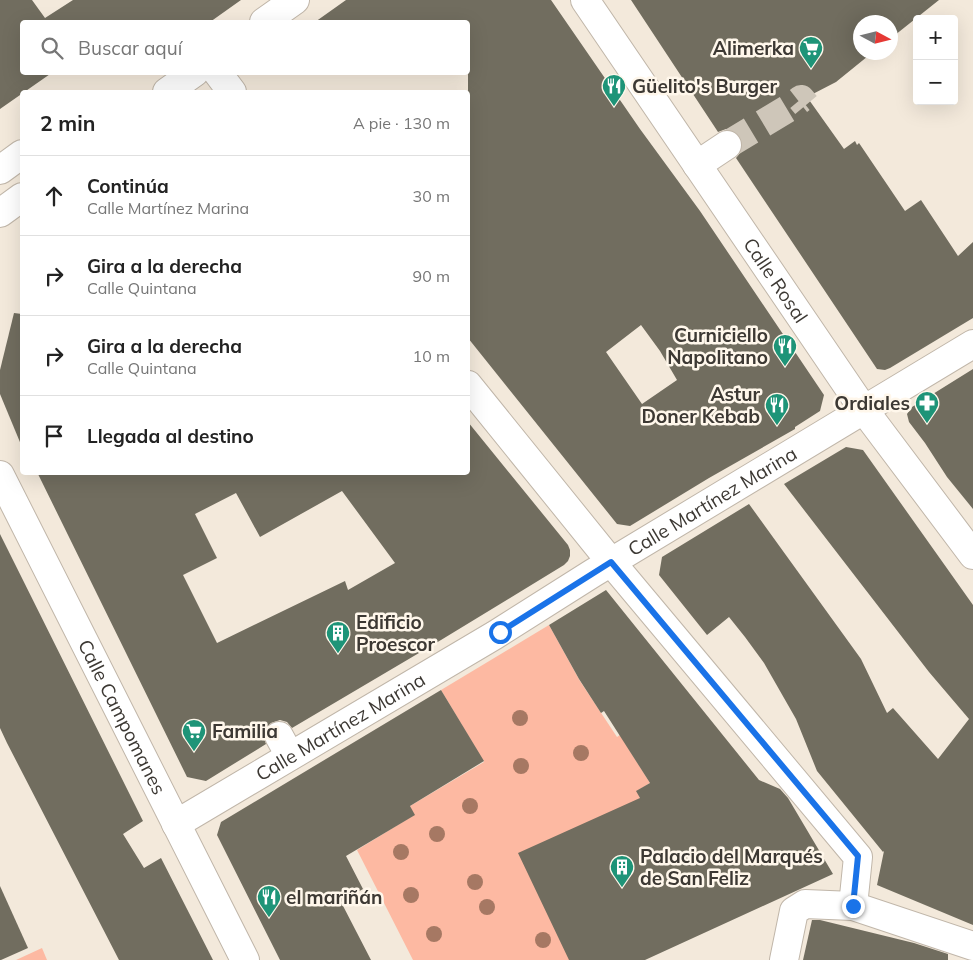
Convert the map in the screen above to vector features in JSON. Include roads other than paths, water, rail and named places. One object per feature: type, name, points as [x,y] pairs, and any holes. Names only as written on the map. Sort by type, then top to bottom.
[{"type":"street","points":[[267,20],[295,0]]},
{"type":"street","name":"Calle Rosal","points":[[585,0],[864,410],[973,555]]},
{"type":"street","points":[[170,90],[191,75]]},
{"type":"street","points":[[219,75],[230,90]]},
{"type":"street","points":[[697,165],[727,145]]},
{"type":"street","points":[[0,170],[12,146]]},
{"type":"street","points":[[0,213],[20,198]]},
{"type":"street","name":"Calle Martínez Marina","points":[[176,824],[285,746],[495,635],[611,562],[973,344]]},
{"type":"street","points":[[470,387],[611,562],[858,856],[853,906]]},
{"type":"street","name":"Calle Campomanes","points":[[0,475],[245,960]]},
{"type":"street","points":[[784,960],[794,912],[806,904],[853,906],[973,946]]},
{"type":"tunnel","points":[[727,145],[801,99],[806,105]]},
{"type":"place","name":"Alimerka","points":[[811,69]]},
{"type":"place","name":"Güelito's Burger","points":[[614,107]]},
{"type":"place","name":"Curniciello Napolitano","points":[[785,367]]},
{"type":"place","name":"Ordiales","points":[[927,424]]},
{"type":"place","name":"Astur Doner Kebab","points":[[777,426]]},
{"type":"place","name":"Edificio Proescor","points":[[338,654]]},
{"type":"place","name":"Familia","points":[[194,752]]},
{"type":"place","name":"Palacio del Marqués de San Feliz","points":[[622,888]]},
{"type":"place","name":"el mariñán","points":[[269,918]]}]
